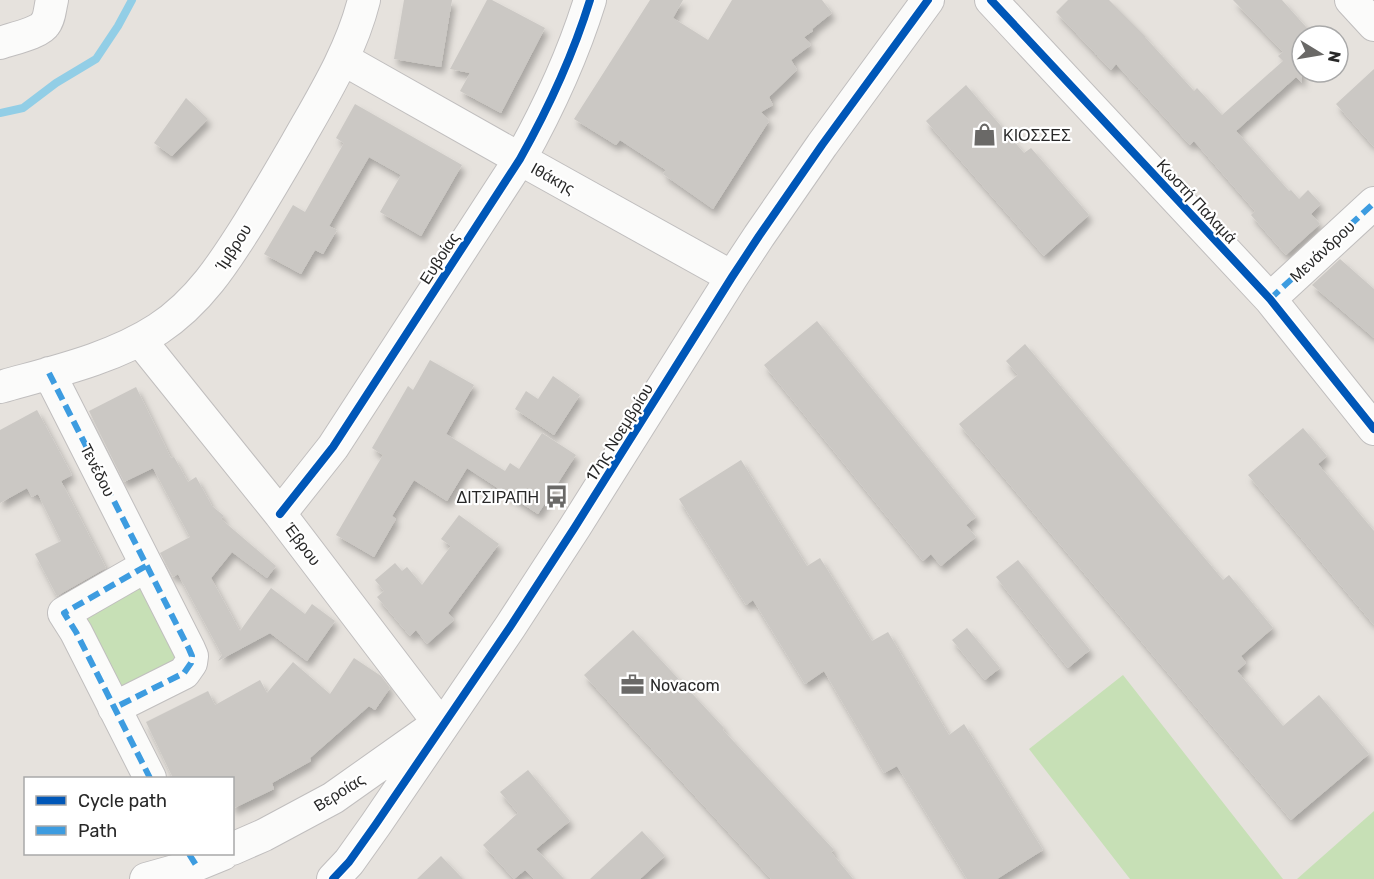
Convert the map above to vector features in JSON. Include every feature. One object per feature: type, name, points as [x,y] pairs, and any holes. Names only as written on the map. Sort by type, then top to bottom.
[{"type":"street","points":[[0,43],[40,30],[48,18],[52,0]]},
{"type":"street","name":"Ίμβρου","points":[[0,387],[113,353],[157,330],[180,313],[201,292],[233,248],[281,171],[343,59],[364,0]]},
{"type":"street","name":"Ευβοίας","points":[[280,514],[333,447],[520,159],[569,58],[590,0]]},
{"type":"street","name":"17ης Νοεμβρίου","points":[[333,879],[376,824],[510,627],[732,277],[822,145],[928,0]]},
{"type":"street","name":"Κωστή Παλαμά","points":[[991,0],[1270,299],[1374,429]]},
{"type":"street","name":"Ιθάκης","points":[[343,59],[732,277]]},
{"type":"street","name":"Μενάνδρου","points":[[1270,299],[1374,203]]},
{"type":"street","name":"Έβρου","points":[[140,340],[280,514],[439,723]]},
{"type":"street","name":"Τενέδου","points":[[49,373],[192,656],[191,663],[184,673],[114,708]]},
{"type":"street","points":[[146,566],[64,613],[76,632],[149,777]]},
{"type":"street","name":"Βεροίας","points":[[234,848],[264,835],[333,798],[439,723]]},
{"type":"street","points":[[146,879],[202,857]]},
{"type":"green space","points":[[142,581],[185,661],[120,697],[76,616]]},
{"type":"green space","points":[[1123,675],[1283,879],[1130,879],[1029,749]]},
{"type":"green space","points":[[1374,811],[1374,879],[1297,879]]},
{"type":"building","points":[[404,0],[452,0],[441,67],[394,59]]},
{"type":"building","points":[[487,0],[492,0],[545,28],[501,113],[460,91],[470,73],[450,69]]},
{"type":"building","points":[[650,0],[683,0],[673,18],[708,40],[732,0],[822,0],[832,13],[804,37],[811,45],[791,60],[797,70],[769,97],[773,105],[761,112],[769,121],[713,209],[663,174],[666,170],[620,140],[616,145],[574,119]]},
{"type":"building","points":[[1068,0],[1109,0],[1194,91],[1197,88],[1222,115],[1283,61],[1278,56],[1283,52],[1233,0],[1282,0],[1303,24],[1290,24],[1290,82],[1236,131],[1289,191],[1291,190],[1299,199],[1308,190],[1321,204],[1311,214],[1320,224],[1286,255],[1251,215],[1255,211],[1194,141],[1190,145],[1116,64],[1111,70],[1056,12]]},
{"type":"building","points":[[1374,69],[1374,147],[1336,104]]},
{"type":"building","points":[[966,85],[1024,153],[1031,148],[1089,215],[1044,256],[926,121]]},
{"type":"building","points":[[186,98],[208,119],[172,156],[154,143]]},
{"type":"building","points":[[355,104],[462,165],[421,236],[380,212],[401,175],[369,157],[329,226],[337,230],[323,254],[315,250],[301,274],[264,254],[293,205],[305,212],[344,143],[336,138]]},
{"type":"building","points":[[1340,259],[1374,289],[1374,338],[1312,285]]},
{"type":"building","points":[[817,321],[976,517],[966,525],[976,537],[941,566],[931,554],[923,561],[764,365]]},
{"type":"building","points":[[1025,344],[1223,580],[1229,575],[1273,628],[1241,656],[1246,663],[1237,671],[1283,726],[1319,695],[1369,754],[1291,820],[959,424],[1018,375],[1006,361]]},
{"type":"building","points":[[430,360],[474,385],[446,434],[505,471],[510,463],[519,469],[542,433],[576,455],[538,514],[467,468],[447,501],[414,480],[392,516],[396,519],[374,557],[336,535],[383,455],[372,448],[408,386],[413,390]]},
{"type":"building","points":[[553,376],[580,395],[554,435],[515,409],[526,391],[538,399]]},
{"type":"building","points":[[136,387],[171,458],[174,457],[188,482],[196,477],[212,506],[224,516],[221,519],[276,566],[267,578],[232,552],[211,578],[240,631],[271,588],[305,614],[312,604],[335,621],[307,661],[270,633],[218,661],[222,655],[178,574],[173,577],[160,553],[190,537],[153,468],[124,482],[89,411]]},
{"type":"building","points":[[37,410],[72,475],[61,481],[106,568],[57,596],[35,554],[61,541],[38,494],[32,497],[27,488],[0,503],[0,430]]},
{"type":"building","points":[[1303,428],[1327,456],[1318,464],[1374,531],[1374,625],[1248,475]]},
{"type":"building","points":[[741,460],[807,566],[820,558],[872,641],[888,632],[949,735],[964,724],[1043,850],[997,879],[967,879],[897,766],[884,773],[824,671],[805,684],[753,600],[746,605],[679,499]]},
{"type":"building","points":[[459,515],[499,544],[448,613],[454,620],[427,644],[416,630],[410,636],[377,597],[384,591],[375,580],[395,563],[402,571],[407,567],[422,585],[451,546],[441,539]]},
{"type":"building","points":[[1018,560],[1090,650],[1068,668],[996,577]]},
{"type":"building","points":[[967,628],[1000,668],[985,680],[952,640]]},
{"type":"building","points":[[633,630],[834,850],[831,852],[853,879],[771,879],[584,675]]},
{"type":"building","points":[[354,658],[381,676],[390,688],[375,710],[369,706],[310,758],[311,761],[272,783],[274,789],[234,808],[234,777],[173,777],[146,722],[208,691],[215,705],[260,680],[267,693],[293,662],[330,694]]},
{"type":"building","points":[[528,770],[570,821],[536,849],[564,879],[534,879],[525,870],[514,879],[483,845],[518,813],[500,792]]},
{"type":"building","points":[[642,831],[665,856],[640,879],[590,879]]},
{"type":"building","points":[[441,856],[463,879],[417,879]]},
{"type":"waterway","points":[[0,113],[23,108],[56,83],[96,59],[132,0]]},
{"type":"marked path","points":[[1270,299],[1374,203]]},
{"type":"marked path","points":[[49,373],[192,656],[191,663],[184,673],[114,708]]},
{"type":"marked path","points":[[146,566],[64,613],[76,632],[149,777]]},
{"type":"marked path","points":[[190,855],[196,865]]},
{"type":"cycle path","points":[[280,514],[333,447],[520,159],[559,81],[590,0]]},
{"type":"cycle path","points":[[333,879],[349,862],[376,824],[510,627],[759,236],[928,0]]},
{"type":"cycle path","points":[[991,0],[1270,299],[1374,429]]},
{"type":"place","name":"ΚΙΟΣΣΕΣ","points":[[985,135]]},
{"type":"place","name":"ΔΙΤΣΙΡΑΠΗ","points":[[557,497]]},
{"type":"place","name":"Novacom","points":[[632,685]]}]
